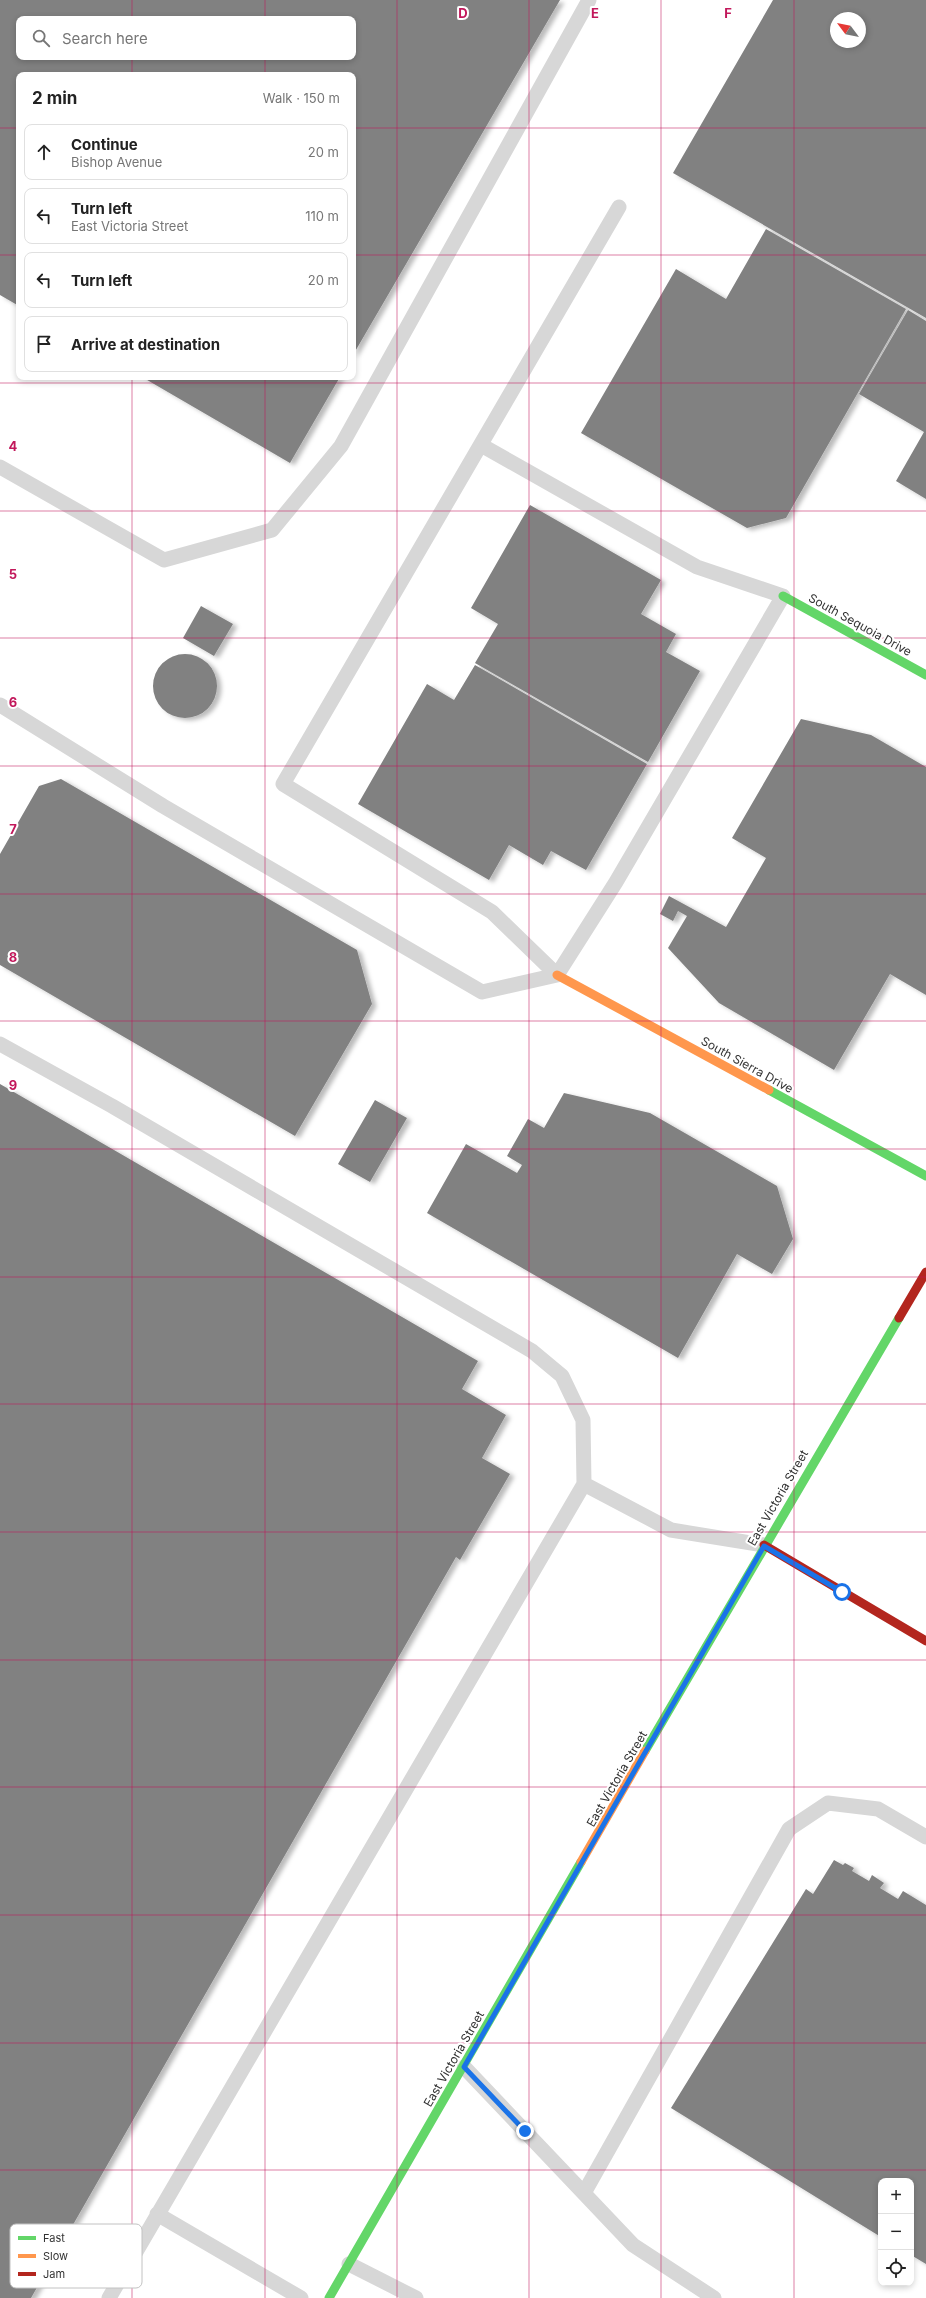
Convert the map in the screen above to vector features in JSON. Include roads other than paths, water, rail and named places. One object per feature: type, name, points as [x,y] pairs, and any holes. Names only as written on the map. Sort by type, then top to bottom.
[{"type":"main road","name":"South Sequoia Drive","points":[[783,596],[925,672]]},
{"type":"main road","name":"South Sierra Drive","points":[[557,975],[926,1176]]},
{"type":"main road","name":"East Victoria Street","points":[[329,2298],[764,1546],[926,1272]]},
{"type":"main road","points":[[764,1546],[926,1641]]},
{"type":"lane","points":[[0,467],[164,560],[272,530],[341,446],[589,0]]},
{"type":"lane","points":[[557,975],[492,912],[283,784],[619,207]]},
{"type":"lane","points":[[0,704],[163,806],[482,992],[557,975],[616,882],[783,596],[697,567],[481,445]]},
{"type":"lane","points":[[0,1044],[112,1106],[532,1351],[562,1376],[583,1420],[584,1484],[142,2240]]},
{"type":"lane","points":[[584,1484],[671,1530],[764,1546]]},
{"type":"lane","points":[[584,2193],[789,1829],[828,1803],[878,1809],[926,1836]]},
{"type":"lane","points":[[464,2067],[633,2245],[714,2298]]},
{"type":"lane","points":[[157,2214],[301,2298]]},
{"type":"lane","points":[[349,2264],[416,2298]]},
{"type":"lane","points":[[109,2298],[115,2288]]}]
